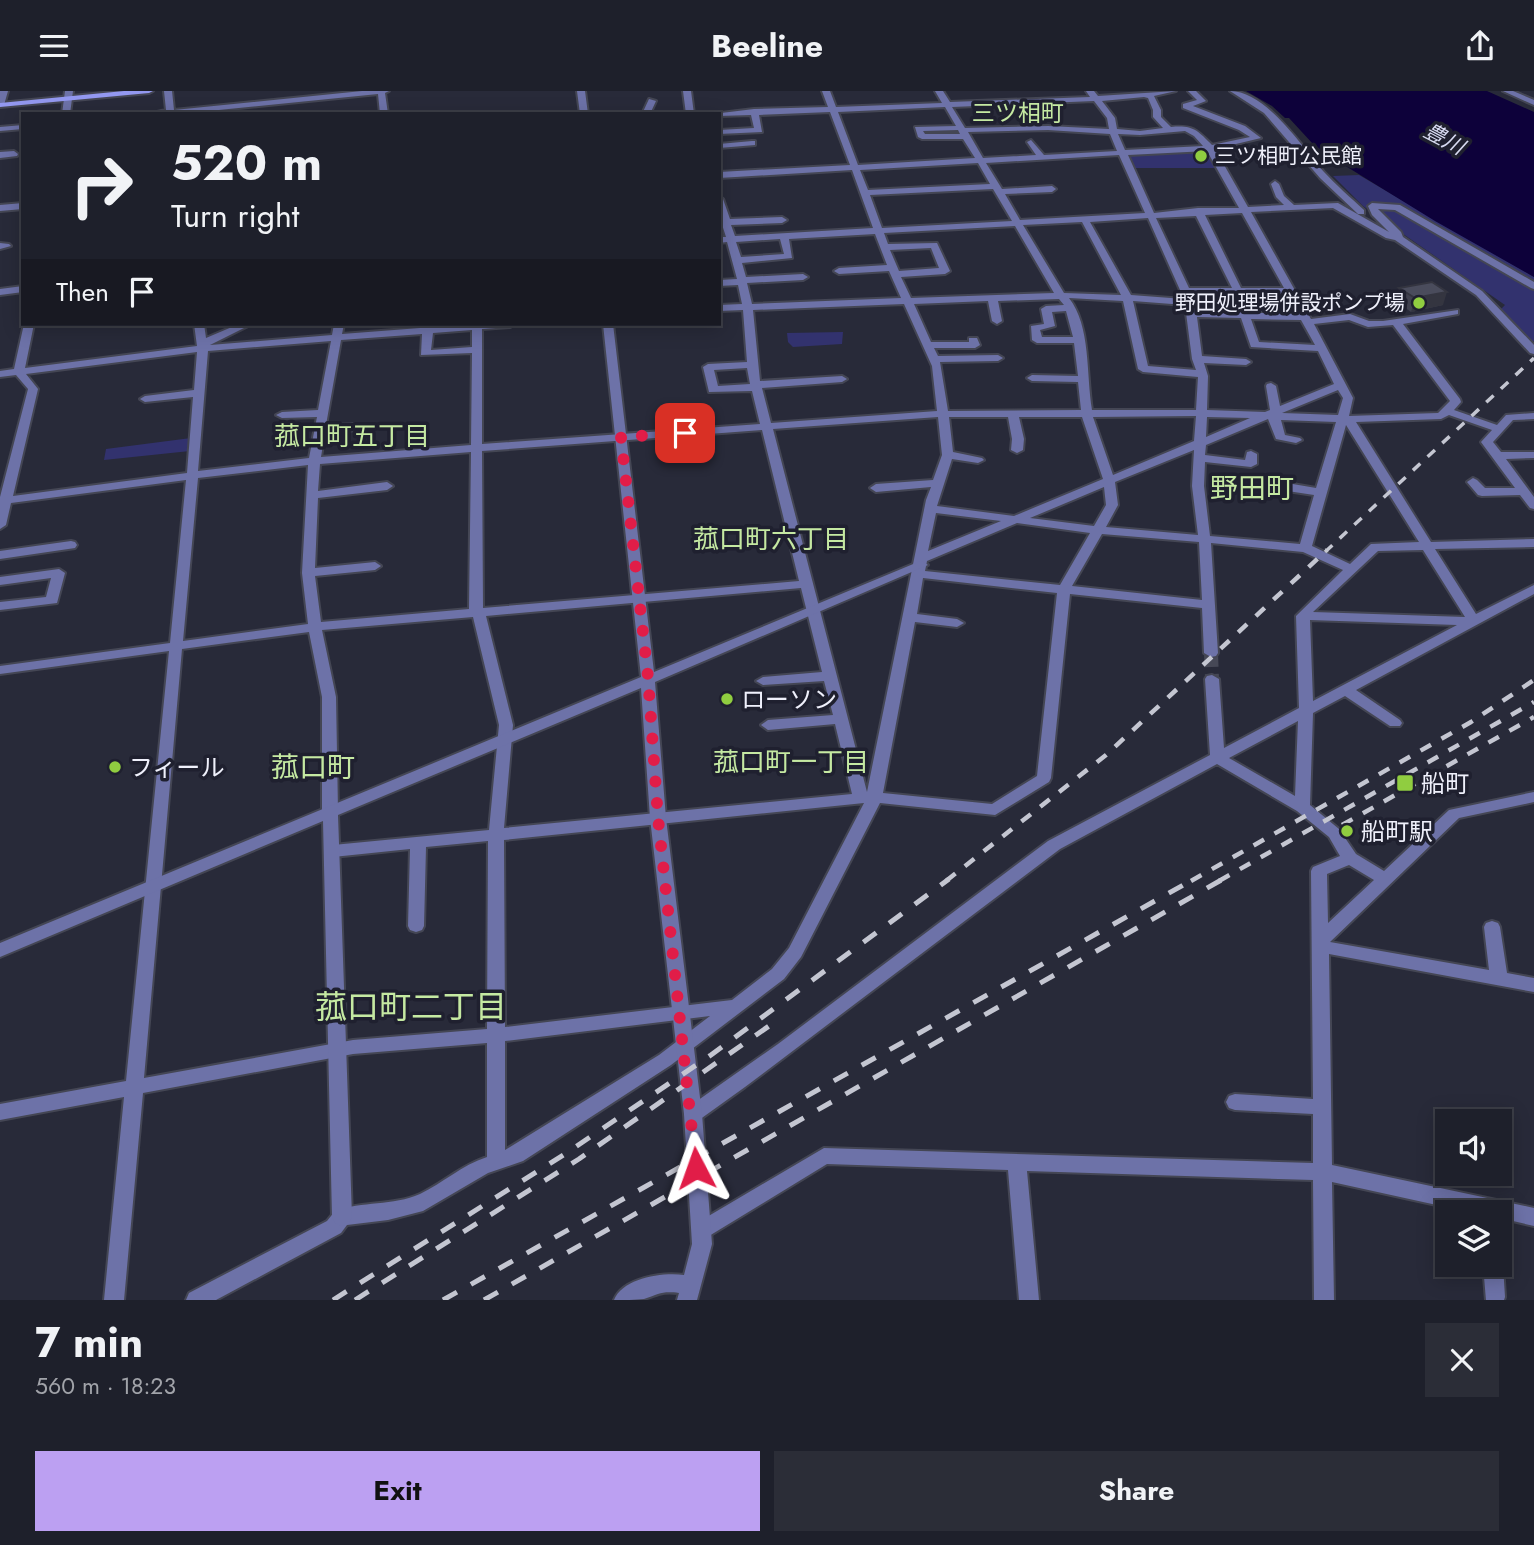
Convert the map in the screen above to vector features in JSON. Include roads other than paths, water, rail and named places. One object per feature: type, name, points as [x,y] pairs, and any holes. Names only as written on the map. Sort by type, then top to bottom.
[{"type":"main road","points":[[0,105],[69,95],[149,91]]},
{"type":"street","points":[[0,105],[4,91]]},
{"type":"street","points":[[167,91],[170,112]]},
{"type":"street","points":[[261,91],[267,112]]},
{"type":"street","points":[[180,112],[382,91],[384,112]]},
{"type":"street","points":[[581,91],[584,112]]},
{"type":"street","points":[[687,91],[690,112]]},
{"type":"street","points":[[342,1217],[388,1211],[423,1202],[482,1167],[516,1155],[665,1060],[778,974],[795,952],[868,798],[911,617],[937,483],[947,456],[934,359],[894,271],[825,91]]},
{"type":"street","points":[[333,851],[868,798],[995,810],[1044,778],[1064,589],[1112,505],[1109,480],[1088,413],[1072,308],[939,91]]},
{"type":"street","points":[[1018,91],[1025,101]]},
{"type":"street","points":[[1138,91],[1154,101],[1157,117],[1169,130]]},
{"type":"street","points":[[721,114],[1050,100],[1093,95],[1147,96],[1172,91]]},
{"type":"street","points":[[721,175],[1042,157],[1080,151],[1122,153],[1210,148],[1257,138],[1186,106],[1202,101],[1192,91]]},
{"type":"street","points":[[1234,91],[1267,111],[1335,189],[1357,209],[1479,293],[1534,351]]},
{"type":"street","points":[[1507,91],[1534,103]]},
{"type":"street","points":[[1093,95],[1111,118],[1113,132],[1122,153],[1190,302],[1197,359],[1202,374],[1198,498],[1211,653]]},
{"type":"street","points":[[721,132],[759,130],[758,100]]},
{"type":"street","points":[[1050,100],[1056,110]]},
{"type":"street","points":[[647,112],[652,101]]},
{"type":"street","points":[[992,102],[998,112]]},
{"type":"street","points":[[963,131],[1024,128],[1113,132],[1169,130],[1186,128],[1212,117]]},
{"type":"street","points":[[0,129],[21,127]]},
{"type":"street","points":[[1186,128],[1197,134],[1210,148],[1348,398],[1345,419],[1305,548]]},
{"type":"street","points":[[1031,142],[1042,157]]},
{"type":"street","points":[[721,146],[750,148],[721,153]]},
{"type":"street","points":[[0,155],[14,154]]},
{"type":"street","points":[[942,180],[1052,189]]},
{"type":"street","points":[[1275,184],[1280,197],[1290,207]]},
{"type":"street","points":[[865,193],[996,185]]},
{"type":"street","points":[[721,204],[726,222],[725,240],[738,260],[748,307],[754,343],[752,365],[756,386],[841,719],[868,798]]},
{"type":"street","points":[[725,240],[1335,205],[1399,239]]},
{"type":"street","points":[[0,208],[21,206]]},
{"type":"street","points":[[1399,239],[1372,206],[1397,207],[1534,286]]},
{"type":"street","points":[[1198,211],[1238,291]]},
{"type":"street","points":[[1084,218],[1128,299],[1143,369],[1202,374]]},
{"type":"street","points":[[726,222],[782,220]]},
{"type":"street","points":[[738,260],[789,256],[783,236]]},
{"type":"street","points":[[839,271],[945,271],[934,245],[886,247]]},
{"type":"street","points":[[721,283],[803,277]]},
{"type":"street","points":[[0,292],[21,289]]},
{"type":"street","points":[[1190,302],[1238,291],[1290,291]]},
{"type":"street","points":[[721,308],[1062,295],[1298,306]]},
{"type":"street","points":[[992,298],[997,321]]},
{"type":"street","points":[[1190,302],[1245,316],[1306,319],[1350,317],[1372,325],[1454,312]]},
{"type":"street","points":[[1072,308],[1046,309],[1050,326],[1035,328],[1037,339],[1078,340]]},
{"type":"street","points":[[1245,316],[1255,345],[1322,348]]},
{"type":"street","points":[[3,500],[354,457],[943,413],[1200,413],[1345,419],[1435,418],[1448,411],[1455,399],[1396,322]]},
{"type":"street","points":[[19,372],[29,326]]},
{"type":"street","points":[[114,1300],[192,477],[202,349],[199,326]]},
{"type":"street","points":[[202,349],[207,342],[243,326]]},
{"type":"street","points":[[0,375],[337,330],[428,330],[467,326]]},
{"type":"street","points":[[477,326],[476,612],[481,618],[506,725],[496,833],[496,1162]]},
{"type":"street","points":[[608,326],[648,677],[658,818],[692,1114],[702,1230],[702,1244],[689,1292],[662,1281],[653,1283],[624,1300]]},
{"type":"street","points":[[196,1300],[334,1227],[342,1217],[329,697],[315,627],[308,573],[314,463],[337,330]]},
{"type":"street","points":[[428,330],[425,353],[476,350]]},
{"type":"street","points":[[928,345],[975,345],[974,340]]},
{"type":"street","points":[[934,359],[998,358]]},
{"type":"street","points":[[1197,359],[1246,362]]},
{"type":"street","points":[[752,365],[708,367],[713,390],[842,379]]},
{"type":"street","points":[[0,526],[3,500],[33,389],[19,372]]},
{"type":"street","points":[[1032,378],[1083,379]]},
{"type":"street","points":[[0,950],[648,677],[921,566],[1013,520],[1340,385]]},
{"type":"street","points":[[1271,386],[1272,414],[1280,437],[1296,440]]},
{"type":"street","points":[[145,399],[199,393]]},
{"type":"street","points":[[1448,411],[1499,429]]},
{"type":"street","points":[[282,415],[323,413]]},
{"type":"street","points":[[1013,413],[1017,450]]},
{"type":"street","points":[[1534,416],[1510,417],[1487,442],[1534,505]]},
{"type":"street","points":[[1345,419],[1474,621]]},
{"type":"street","points":[[320,429],[358,427]]},
{"type":"street","points":[[1198,458],[1251,464],[1251,454]]},
{"type":"street","points":[[1497,456],[1534,455]]},
{"type":"street","points":[[947,456],[978,460]]},
{"type":"street","points":[[1473,482],[1482,492],[1524,491]]},
{"type":"street","points":[[876,488],[937,483]]},
{"type":"street","points":[[312,495],[387,486]]},
{"type":"street","points":[[1281,486],[1322,493]]},
{"type":"street","points":[[931,509],[1100,530],[1305,548],[1351,569]]},
{"type":"street","points":[[1302,807],[1306,711],[1303,616],[1375,547],[1534,543]]},
{"type":"street","points":[[0,555],[71,545]]},
{"type":"street","points":[[308,573],[375,566]]},
{"type":"street","points":[[921,566],[1064,589],[1208,605]]},
{"type":"street","points":[[0,581],[59,573],[52,600],[0,606]]},
{"type":"street","points":[[0,670],[315,627],[806,584]]},
{"type":"street","points":[[692,1114],[836,1011],[988,892],[1054,845],[1534,589]]},
{"type":"street","points":[[1303,616],[1474,621]]},
{"type":"street","points":[[911,617],[957,623]]},
{"type":"street","points":[[763,681],[831,676]]},
{"type":"street","points":[[1212,679],[1218,758]]},
{"type":"street","points":[[1347,689],[1395,723]]},
{"type":"street","points":[[768,725],[841,719]]},
{"type":"street","points":[[1218,758],[1302,807],[1334,833],[1350,858],[1385,879]]},
{"type":"street","points":[[1320,944],[1454,814],[1534,797]]},
{"type":"street","points":[[416,926],[418,842]]},
{"type":"street","points":[[1324,1300],[1319,871],[1350,858]]},
{"type":"street","points":[[1492,927],[1499,978]]},
{"type":"street","points":[[1320,944],[1534,985]]},
{"type":"street","points":[[0,1112],[338,1049],[496,1035],[736,1006]]},
{"type":"street","points":[[1235,1102],[1322,1107]]},
{"type":"street","points":[[702,1230],[824,1156],[1323,1173],[1445,1200]]},
{"type":"street","points":[[1017,1163],[1029,1300]]},
{"type":"street","points":[[1512,1214],[1534,1217]]},
{"type":"street","points":[[1494,1277],[1495,1297]]},
{"type":"water","name":"豊川","points":[[1246,91],[1487,91],[1534,112],[1534,277],[1435,221],[1331,157],[1313,144],[1289,118],[1285,118],[1272,106]]},
{"type":"tunnel","points":[[1211,653],[1212,679]]},
{"type":"railway","points":[[1325,552],[1534,358]]},
{"type":"railway","points":[[946,881],[1106,755],[1327,550]]},
{"type":"railway","points":[[1191,881],[1471,722],[1534,680]]},
{"type":"railway","points":[[1219,881],[1534,702]]},
{"type":"railway","points":[[1342,825],[1534,717]]},
{"type":"railway","points":[[333,1300],[565,1154],[711,1055],[949,879]]},
{"type":"railway","points":[[443,1300],[1194,879]]},
{"type":"railway","points":[[484,1300],[1223,879]]},
{"type":"railway","points":[[355,1300],[579,1159],[769,1026]]},
{"type":"place","name":"三ツ相町公民館","points":[[1201,156]]},
{"type":"place","name":"野田処理場併設ポンプ場","points":[[1419,303]]},
{"type":"place","name":"ローソン","points":[[727,699]]},
{"type":"place","name":"フィール","points":[[115,767]]},
{"type":"place","name":"船町","points":[[1405,783]]},
{"type":"place","name":"船町駅","points":[[1347,831]]},
{"type":"district","name":"三ツ相町","points":[[1018,113]]},
{"type":"district","name":"菰口町五丁目","points":[[352,436]]},
{"type":"district","name":"野田町","points":[[1252,488]]},
{"type":"district","name":"菰口町六丁目","points":[[771,539]]},
{"type":"district","name":"菰口町一丁目","points":[[791,762]]},
{"type":"district","name":"菰口町","points":[[313,767]]},
{"type":"district","name":"菰口町二丁目","points":[[411,1007]]}]
